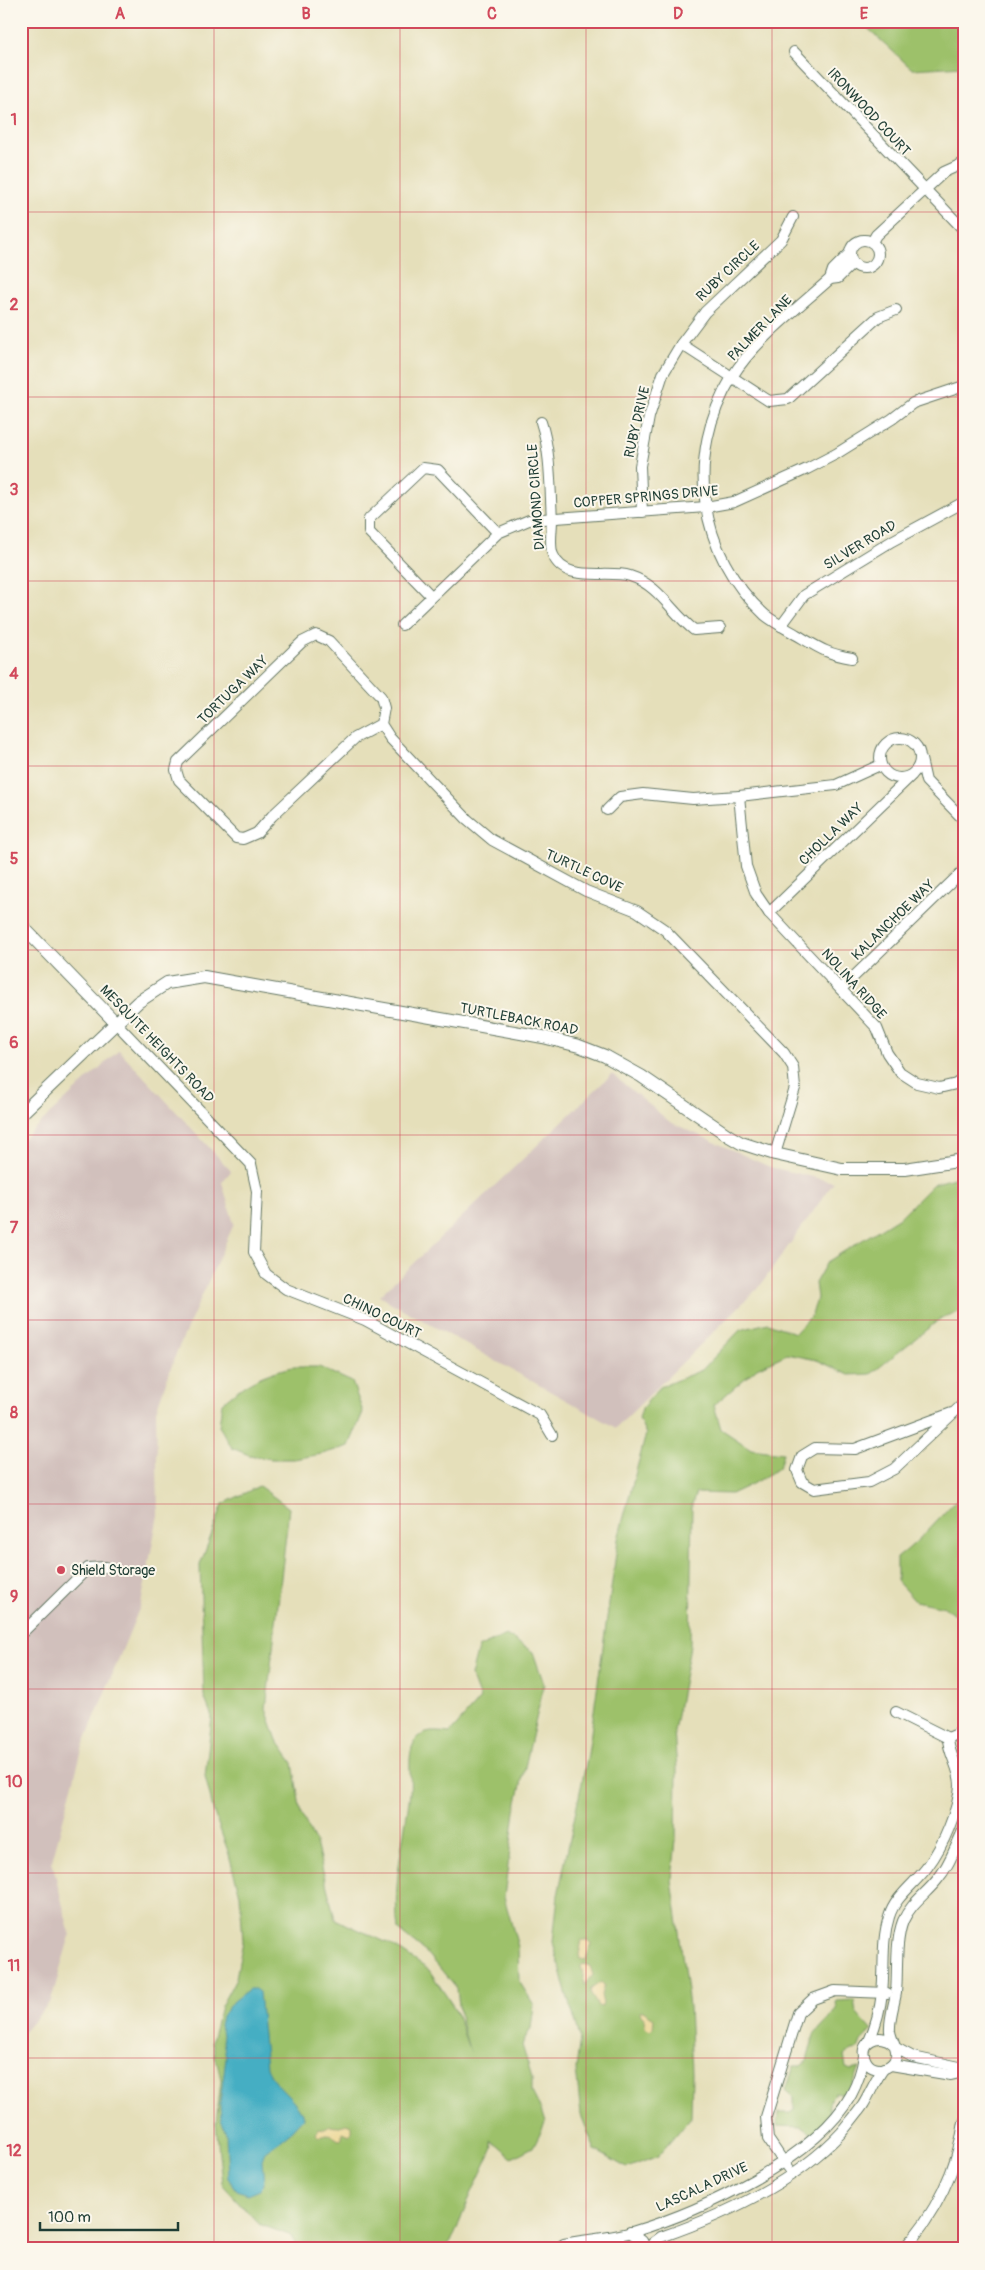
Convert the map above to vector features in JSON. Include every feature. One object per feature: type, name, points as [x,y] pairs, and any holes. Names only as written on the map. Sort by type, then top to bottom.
[{"type":"main road","name":"MESQUITE HEIGHTS ROAD","points":[[21,925],[116,1024]]},
{"type":"main road","name":"TURTLEBACK ROAD","points":[[22,1111],[138,1002],[167,982],[204,977],[543,1037],[579,1046],[606,1056],[641,1076],[741,1143],[774,1154],[842,1169],[906,1169],[964,1160]]},
{"type":"street","name":"IRONWOOD COURT","points":[[794,52],[964,230]]},
{"type":"street","points":[[851,259],[862,268],[875,264],[878,250],[872,242],[876,235],[944,172],[964,163]]},
{"type":"street","name":"RUBY CIRCLE","points":[[681,344],[705,312],[781,240],[793,217]]},
{"type":"street","name":"PALMER LANE","points":[[852,658],[829,654],[781,626],[766,616],[748,597],[727,567],[713,534],[706,507],[702,479],[704,446],[715,411],[732,377],[774,330],[830,279],[838,278],[851,259],[852,246],[860,240],[872,242]]},
{"type":"street","points":[[681,344],[769,401],[788,399],[878,317],[896,310]]},
{"type":"street","name":"RUBY DRIVE","points":[[642,512],[640,466],[649,418],[662,374],[681,344]]},
{"type":"street","name":"COPPER SPRINGS DRIVE","points":[[402,625],[498,533],[529,520],[706,507],[734,502],[807,469],[844,449],[892,419],[913,403],[964,386]]},
{"type":"street","name":"DIAMOND CIRCLE","points":[[541,422],[548,442],[553,555],[565,569],[580,574],[614,573],[630,576],[657,591],[681,620],[694,630],[720,628]]},
{"type":"street","points":[[431,596],[369,532],[369,519],[423,468],[438,470],[498,533]]},
{"type":"street","name":"SILVER ROAD","points":[[781,626],[804,595],[892,541],[964,502]]},
{"type":"street","name":"TORTUGA WAY","points":[[316,635],[329,641],[381,697],[384,708],[381,724],[355,738],[272,816],[257,833],[242,839],[236,838],[179,780],[176,770],[178,762],[302,642],[316,635]]},
{"type":"street","name":"TURTLE COVE","points":[[381,724],[390,738],[467,819],[492,840],[586,890],[637,911],[665,930],[784,1053],[793,1067],[795,1088],[774,1154]]},
{"type":"street","points":[[920,756],[917,769],[912,774],[901,779],[894,778],[884,772],[880,766],[880,752],[891,740],[898,738],[914,743],[920,756],[926,780],[964,820]]},
{"type":"street","points":[[607,810],[620,796],[642,794],[693,799],[836,785],[880,766]]},
{"type":"street","name":"CHOLLA WAY","points":[[769,913],[912,774]]},
{"type":"street","name":"NOLINA RIDGE","points":[[739,796],[746,866],[756,894],[769,913],[878,1028],[887,1053],[900,1072],[917,1083],[939,1088],[956,1084],[964,1076]]},
{"type":"street","name":"KALANCHOE WAY","points":[[841,989],[964,870]]},
{"type":"street","name":"MESQUITE HEIGHTS ROAD","points":[[116,1024],[251,1164],[257,1191]]},
{"type":"street","name":"CHINO COURT","points":[[257,1191],[254,1252],[266,1274],[286,1288],[365,1320],[540,1415],[552,1435]]},
{"type":"street","points":[[952,1413],[855,1449],[815,1448],[802,1456],[797,1470],[802,1482],[814,1489],[869,1482],[894,1469],[964,1403]]},
{"type":"street","points":[[21,1634],[88,1568],[106,1567]]},
{"type":"street","points":[[896,1712],[948,1738]]},
{"type":"street","points":[[948,1738],[964,1731]]},
{"type":"street","points":[[948,1738],[948,1748],[956,1764],[960,1784],[957,1804],[939,1848],[928,1866],[900,1897],[889,1914],[884,1933],[882,1992],[876,2026],[866,2045],[864,2056],[869,2065],[874,2068],[888,2067],[951,2075],[964,2072]]},
{"type":"street","points":[[888,2067],[896,2058],[895,2046],[890,2031],[903,1922],[913,1903],[937,1880],[964,1830]]},
{"type":"street","points":[[791,2173],[768,2139],[766,2117],[798,2013],[813,1999],[835,1991],[895,1994]]},
{"type":"street","points":[[869,2041],[879,2036],[890,2040],[895,2046],[913,2057],[964,2068]]},
{"type":"street","name":"LASCALA DRIVE","points":[[557,2249],[564,2244],[630,2232],[699,2206],[746,2184],[784,2162],[831,2122],[850,2096],[861,2072],[864,2056]]},
{"type":"street","name":"LASCALA DRIVE","points":[[651,2249],[653,2243],[662,2237],[730,2209],[820,2154],[863,2105],[876,2078],[888,2067]]},
{"type":"street","points":[[903,2249],[935,2207],[953,2165],[964,2122]]},
{"type":"street","points":[[630,2232],[642,2241],[646,2249]]},
{"type":"shaded area","points":[[119,1050],[231,1171],[222,1182],[234,1224],[177,1351],[156,1410],[158,1515],[141,1604],[83,1746],[52,1861],[70,1935],[51,2001],[22,2034],[21,1141]]},
{"type":"shaded area","points":[[612,1074],[670,1122],[770,1167],[834,1182],[760,1286],[616,1428],[379,1296]]},
{"type":"green space","points":[[860,21],[964,21],[964,66],[912,69]]},
{"type":"green space","points":[[964,1175],[964,1310],[941,1318],[871,1374],[849,1375],[817,1360],[787,1354],[757,1368],[714,1405],[721,1429],[751,1449],[783,1453],[779,1468],[752,1484],[731,1494],[696,1493],[692,1504],[690,1646],[674,1731],[677,1770],[676,1840],[672,1880],[689,2006],[692,2073],[691,2117],[658,2156],[627,2168],[595,2150],[581,2115],[576,2069],[580,2037],[553,1942],[558,1895],[588,1754],[618,1539],[646,1434],[639,1419],[642,1408],[660,1387],[702,1370],[740,1330],[768,1323],[795,1333],[812,1315],[817,1298],[815,1283],[827,1262],[901,1216],[933,1184]]},
{"type":"green space","points":[[292,1367],[319,1367],[352,1382],[363,1412],[349,1446],[322,1454],[294,1459],[271,1459],[249,1455],[232,1448],[219,1426],[222,1403],[255,1380]]},
{"type":"green space","points":[[259,1486],[289,1508],[266,1709],[277,1740],[293,1763],[301,1814],[316,1843],[335,1919],[390,1944],[429,1970],[455,2009],[470,2052],[461,2022],[457,1989],[429,1955],[398,1930],[396,1896],[410,1793],[412,1747],[419,1737],[427,1733],[450,1733],[480,1699],[471,1675],[478,1648],[506,1635],[533,1652],[544,1684],[515,1811],[504,1897],[518,1947],[519,1981],[534,2005],[531,2028],[522,2045],[532,2078],[532,2092],[545,2123],[533,2147],[512,2158],[491,2140],[493,2147],[457,2230],[448,2245],[443,2249],[294,2249],[296,2241],[289,2235],[259,2224],[222,2184],[216,2123],[221,2080],[212,2041],[221,2006],[236,1978],[243,1941],[240,1895],[228,1851],[214,1813],[205,1776],[212,1717],[204,1696],[200,1565],[223,1504]]},
{"type":"green space","points":[[964,1492],[964,1633],[958,1617],[945,1607],[915,1601],[897,1581],[897,1558],[923,1535]]},
{"type":"green space","points":[[854,2000],[856,2012],[872,2030],[861,2041],[858,2049],[851,2050],[844,2056],[846,2068],[851,2070],[860,2068],[848,2095],[835,2093],[829,2104],[832,2116],[814,2135],[802,2127],[778,2126],[779,2113],[790,2113],[794,2110],[794,2097],[786,2090],[794,2066],[802,2066],[807,2061],[814,2035],[837,2010],[836,2001]]},
{"type":"sand","points":[[582,1940],[587,1940],[591,1943],[586,1960],[580,1959],[579,1955]]},
{"type":"sand","points":[[583,1964],[590,1966],[593,1975],[585,1985],[581,1966]]},
{"type":"sand","points":[[601,1982],[604,1985],[601,1995],[603,2004],[601,2007],[598,2006],[590,1993],[591,1989]]},
{"type":"sand","points":[[643,2011],[654,2018],[653,2028],[650,2030],[645,2027],[644,2018],[640,2012]]},
{"type":"sand","points":[[347,2124],[352,2126],[352,2132],[349,2135],[342,2132],[342,2139],[339,2140],[329,2134],[319,2137],[316,2134],[319,2128],[325,2129],[330,2126],[336,2127]]},
{"type":"water","points":[[249,1989],[255,1989],[259,1992],[266,2067],[269,2074],[297,2105],[303,2118],[287,2135],[265,2151],[262,2160],[264,2183],[260,2189],[248,2194],[236,2190],[228,2178],[226,2134],[221,2119],[220,2103],[226,2057],[220,2025],[222,2016],[233,2001]]},
{"type":"place","name":"Shield Storage","points":[[61,1570]]}]
